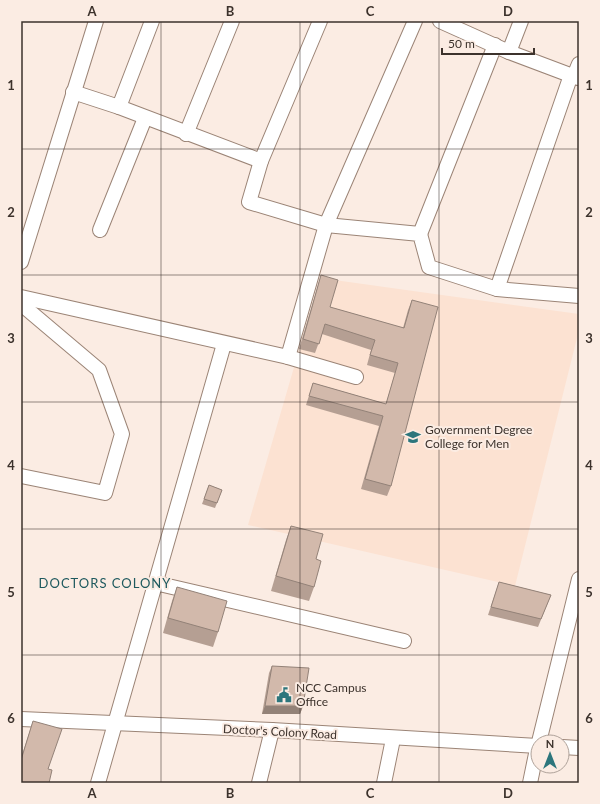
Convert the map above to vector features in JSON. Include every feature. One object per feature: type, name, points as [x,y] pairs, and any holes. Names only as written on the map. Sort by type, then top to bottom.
[{"type":"street","points":[[21,262],[96,21]]},
{"type":"street","points":[[119,107],[152,21]]},
{"type":"street","points":[[186,134],[232,21]]},
{"type":"street","points":[[320,21],[262,161],[249,202],[326,226],[420,234]]},
{"type":"street","points":[[288,357],[326,226],[415,21]]},
{"type":"street","points":[[440,21],[509,52],[576,73],[497,289]]},
{"type":"street","points":[[509,52],[521,21]]},
{"type":"street","points":[[496,45],[420,234],[429,267],[497,289],[579,296]]},
{"type":"street","points":[[73,92],[119,107],[186,134],[262,161]]},
{"type":"street","points":[[100,230],[145,118]]},
{"type":"street","points":[[21,297],[224,344],[288,357],[356,377]]},
{"type":"street","points":[[21,304],[99,370],[122,434],[105,493],[21,476]]},
{"type":"street","points":[[98,783],[224,344]]},
{"type":"street","points":[[541,734],[579,579]]},
{"type":"street","points":[[155,584],[404,641]]},
{"type":"street","name":"Doctor's Colony Road","points":[[21,720],[272,730],[393,739],[530,745]]},
{"type":"street","points":[[259,783],[272,730]]},
{"type":"street","points":[[384,783],[393,739]]},
{"type":"shaded area","name":"Government Degree College for Men","points":[[320,278],[579,314],[579,330],[515,586],[248,525]]},
{"type":"building","points":[[321,275],[338,280],[330,307],[404,328],[412,300],[438,307],[391,486],[365,479],[383,416],[309,396],[313,383],[386,404],[398,363],[370,355],[375,340],[325,324],[319,344],[303,339]]},
{"type":"building","points":[[209,485],[222,490],[217,503],[204,499]]},
{"type":"building","points":[[291,526],[323,534],[316,559],[321,561],[314,587],[276,576]]},
{"type":"building","points":[[499,582],[551,595],[541,619],[491,607]]},
{"type":"building","points":[[177,587],[227,601],[218,632],[168,618]]},
{"type":"building","name":"NCC Campus Office","points":[[272,666],[309,668],[303,706],[265,706]]},
{"type":"building","points":[[33,721],[62,729],[48,769],[52,770],[49,783],[21,783],[21,760]]},
{"type":"place","name":"Government Degree College for Men","points":[[413,437]]},
{"type":"place","name":"NCC Campus Office","points":[[284,695]]},
{"type":"district","name":"DOCTORS COLONY","points":[[105,583]]}]
